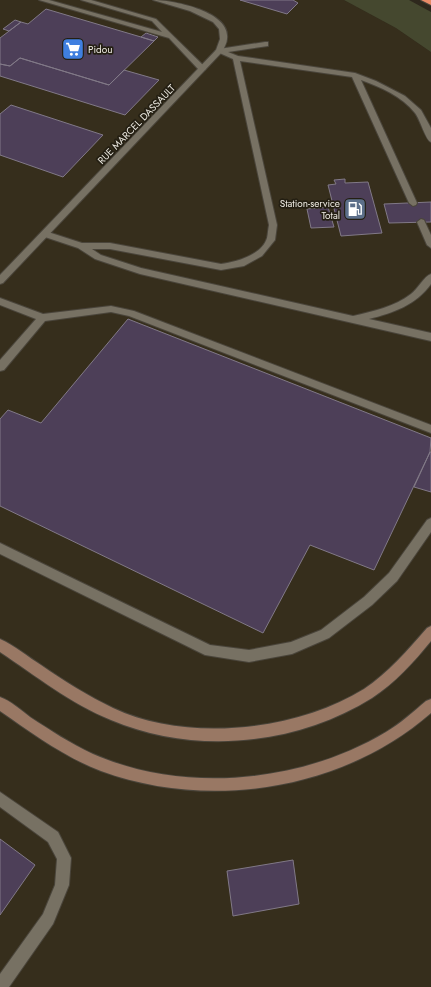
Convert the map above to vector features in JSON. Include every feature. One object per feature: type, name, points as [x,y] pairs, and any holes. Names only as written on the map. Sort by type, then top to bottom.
[{"type":"highway","points":[[425,0],[431,3]]},
{"type":"main road","points":[[0,645],[78,696],[114,716],[156,729],[202,735],[226,735],[262,731],[293,725],[316,718],[351,703],[383,682],[400,667],[431,632]]},
{"type":"main road","points":[[0,703],[60,744],[101,765],[168,782],[218,784],[264,781],[312,771],[350,757],[386,739],[431,705]]},
{"type":"street","points":[[42,0],[172,38]]},
{"type":"street","points":[[84,0],[154,20],[202,68]]},
{"type":"street","name":"RUE MARCEL DASSAULT","points":[[0,281],[219,51],[225,38],[224,31],[219,23],[202,13],[156,0]]},
{"type":"street","points":[[219,51],[265,44]]},
{"type":"street","points":[[219,51],[236,58],[355,75],[383,86],[406,101],[423,119],[431,140]]},
{"type":"street","points":[[81,246],[110,246],[220,267],[240,264],[259,254],[271,240],[273,225],[236,58]]},
{"type":"street","points":[[355,75],[392,154],[412,203]]},
{"type":"street","points":[[421,222],[431,245]]},
{"type":"street","points":[[45,234],[81,246],[98,257],[140,271],[431,337]]},
{"type":"street","points":[[353,319],[384,313],[409,301],[425,287],[431,277]]},
{"type":"street","points":[[0,301],[42,318],[111,309],[131,313],[431,429]]},
{"type":"street","points":[[0,368],[42,318]]},
{"type":"street","points":[[0,548],[209,651],[249,656],[292,648],[325,634],[368,601],[393,577],[431,523]]},
{"type":"street","points":[[0,799],[53,837],[64,858],[62,885],[48,919],[0,987]]},
{"type":"shaded area","points":[[0,0],[344,0],[396,28],[431,52],[431,987],[0,987]]},
{"type":"green space","points":[[344,0],[409,0],[431,12],[431,52],[396,28]]},
{"type":"building","points":[[240,0],[293,0],[298,3],[287,14]]},
{"type":"building","name":"Pidou","points":[[46,9],[154,41],[109,85],[20,58],[10,66],[0,64],[0,38],[21,22],[28,24]]},
{"type":"building","points":[[15,20],[21,22],[9,31],[3,29]]},
{"type":"building","points":[[146,33],[158,37],[154,41],[141,37]]},
{"type":"building","points":[[20,58],[109,85],[124,70],[159,80],[125,115],[0,76],[0,64],[10,66]]},
{"type":"building","points":[[11,105],[103,135],[63,177],[0,155],[0,114]]},
{"type":"building","name":"Station-service Total","points":[[345,179],[345,183],[368,182],[382,233],[341,236],[328,185],[336,184],[334,180]]},
{"type":"building","points":[[431,202],[431,222],[389,223],[384,204]]},
{"type":"building","points":[[328,207],[334,227],[311,228],[307,209]]},
{"type":"building","points":[[128,319],[431,438],[430,452],[374,570],[310,545],[263,633],[0,506],[0,419],[8,410],[41,423]]},
{"type":"building","points":[[431,452],[431,492],[414,487]]},
{"type":"building","points":[[0,839],[35,865],[0,915]]},
{"type":"building","points":[[293,860],[299,904],[233,916],[227,871]]},
{"type":"place","name":"Pidou","points":[[73,49]]},
{"type":"place","name":"Station-service Total","points":[[355,209]]}]
